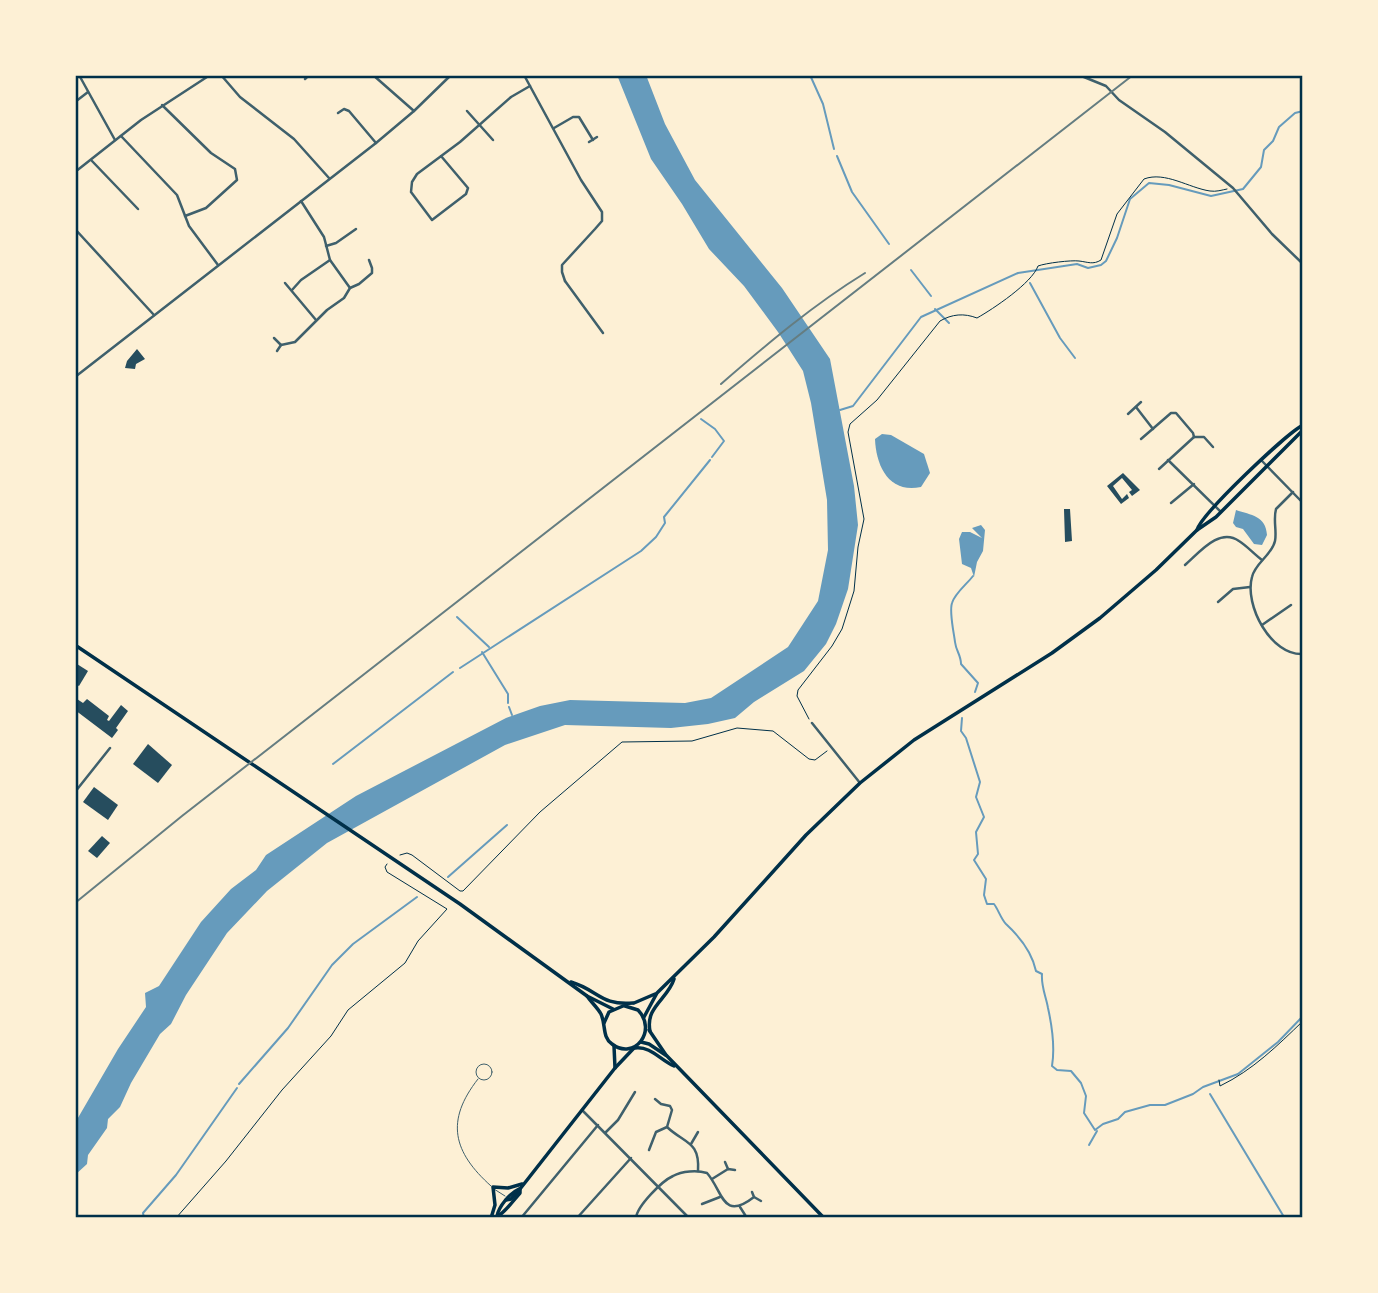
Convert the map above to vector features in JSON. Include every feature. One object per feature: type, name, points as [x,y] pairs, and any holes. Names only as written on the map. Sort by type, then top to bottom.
[{"type":"main road","points":[[1197,530],[1199,523],[1215,505],[1255,467],[1303,428]]},
{"type":"main road","points":[[604,1025],[613,1009],[657,993],[675,977],[800,841],[860,782],[914,740],[1076,637],[1156,570],[1197,530],[1222,512],[1303,428]]},
{"type":"main road","points":[[75,645],[404,866],[587,996],[613,1009]]},
{"type":"main road","points":[[650,1031],[652,1010],[671,989],[675,977]]},
{"type":"main road","points":[[569,981],[583,985],[611,1003],[633,1003]]},
{"type":"main road","points":[[644,1017],[657,993]]},
{"type":"main road","points":[[587,996],[600,1014],[606,1038],[614,1046],[626,1049],[641,1047],[676,1066]]},
{"type":"main road","points":[[625,1006],[634,1007],[644,1017],[646,1025],[667,1056],[824,1218]]},
{"type":"main road","points":[[494,1217],[501,1216],[508,1208],[615,1068],[640,1042],[646,1025]]},
{"type":"main road","points":[[640,1042],[649,1044],[667,1056]]},
{"type":"main road","points":[[614,1046],[615,1068]]},
{"type":"main road","points":[[494,1217],[495,1189],[524,1184]]},
{"type":"main road","points":[[494,1217],[506,1200],[520,1189]]},
{"type":"main road","points":[[506,1200],[508,1208]]},
{"type":"street","points":[[79,75],[115,141]]},
{"type":"street","points":[[75,172],[162,105],[210,75]]},
{"type":"street","points":[[221,75],[240,97],[294,139],[329,178]]},
{"type":"street","points":[[305,79],[309,75]]},
{"type":"street","points":[[373,75],[414,111]]},
{"type":"street","points":[[75,377],[376,143],[451,75]]},
{"type":"street","points":[[524,75],[602,216],[596,229],[562,265],[562,272],[565,281],[603,333]]},
{"type":"street","points":[[1079,75],[1104,85],[1115,97],[1165,132],[1234,189],[1272,234],[1303,264]]},
{"type":"street","points":[[432,220],[411,192],[412,182],[417,174],[511,97],[530,86]]},
{"type":"street","points":[[75,102],[88,92]]},
{"type":"street","points":[[162,105],[211,153],[235,169],[237,174],[237,180],[206,208],[185,215]]},
{"type":"street","points":[[338,113],[344,109],[349,111],[376,143]]},
{"type":"street","points":[[467,111],[493,140]]},
{"type":"street","points":[[554,128],[573,117],[579,117],[591,141],[597,137]]},
{"type":"street","points":[[121,136],[177,195],[189,226],[218,265]]},
{"type":"street","points":[[428,225],[466,194],[468,188],[441,156]]},
{"type":"street","points":[[91,160],[138,209]]},
{"type":"street","points":[[301,200],[318,225],[330,260],[350,288]]},
{"type":"street","points":[[75,229],[154,315]]},
{"type":"street","points":[[326,246],[336,243],[356,229]]},
{"type":"street","points":[[292,290],[301,280],[330,260]]},
{"type":"street","points":[[277,351],[281,345],[295,342],[316,320],[344,298],[350,288],[372,273],[369,260]]},
{"type":"street","points":[[285,283],[316,320]]},
{"type":"street","points":[[274,338],[281,345]]},
{"type":"street","points":[[1128,414],[1141,402]]},
{"type":"street","points":[[1136,407],[1153,429]]},
{"type":"street","points":[[1142,439],[1171,414],[1176,413],[1193,433],[1194,438]]},
{"type":"street","points":[[1159,468],[1194,438],[1204,437],[1213,447]]},
{"type":"street","points":[[1168,460],[1222,512]]},
{"type":"street","points":[[1262,461],[1303,503]]},
{"type":"street","points":[[1171,503],[1194,484]]},
{"type":"street","points":[[1293,492],[1276,509],[1274,544],[1254,570],[1250,587],[1253,608],[1261,625],[1287,650],[1303,654]]},
{"type":"street","points":[[1185,565],[1213,541],[1224,537],[1235,538],[1262,559]]},
{"type":"street","points":[[1218,602],[1233,589],[1250,587]]},
{"type":"street","points":[[1261,625],[1291,605]]},
{"type":"street","points":[[812,723],[860,782]]},
{"type":"street","points":[[75,792],[110,748]]},
{"type":"street","points":[[606,1132],[618,1121],[624,1108],[635,1099],[635,1092]]},
{"type":"street","points":[[655,1099],[671,1107],[667,1127]]},
{"type":"street","points":[[582,1110],[689,1218]]},
{"type":"street","points":[[521,1218],[598,1125]]},
{"type":"street","points":[[667,1127],[697,1151],[698,1171]]},
{"type":"street","points":[[649,1150],[656,1132],[667,1127]]},
{"type":"street","points":[[691,1144],[698,1132]]},
{"type":"street","points":[[577,1218],[631,1158]]},
{"type":"street","points":[[725,1163],[729,1169]]},
{"type":"street","points":[[712,1179],[729,1169],[735,1170]]},
{"type":"street","points":[[636,1218],[641,1205],[673,1176],[698,1171],[706,1173],[712,1179],[720,1197],[729,1205],[740,1207],[754,1197]]},
{"type":"street","points":[[752,1192],[754,1197],[761,1201]]},
{"type":"street","points":[[702,1204],[720,1197]]},
{"type":"street","points":[[740,1207],[747,1218]]},
{"type":"lane","points":[[481,1064],[489,1066],[492,1073],[490,1078],[484,1081],[478,1079],[475,1074],[477,1067],[481,1064]]},
{"type":"lane","points":[[478,1079],[461,1108],[458,1137],[467,1161],[502,1193],[506,1200]]},
{"type":"path","points":[[812,723],[803,710],[797,695],[798,690],[842,629],[854,591],[864,519],[848,432],[850,424],[877,400],[940,321],[947,317],[967,314],[977,318],[1036,273],[1038,266],[1078,260],[1097,263],[1101,260],[1117,214],[1126,199],[1147,177],[1167,178],[1209,191],[1234,189]]},
{"type":"path","points":[[395,859],[402,854],[412,855],[463,891],[540,812],[622,742],[692,741],[737,729],[773,731],[809,759],[815,760],[832,748]]},
{"type":"path","points":[[176,1218],[256,1125],[282,1090],[331,1036],[348,1010],[405,963],[418,941],[447,909],[387,872],[385,867],[388,863]]},
{"type":"path","points":[[1219,1080],[1220,1086],[1250,1068],[1278,1047],[1303,1021]]},
{"type":"water","points":[[617,75],[646,75],[665,124],[695,180],[782,288],[830,359],[854,486],[858,525],[848,589],[836,624],[826,644],[804,671],[754,702],[735,718],[671,728],[565,725],[505,745],[327,843],[267,891],[227,933],[186,995],[171,1024],[160,1034],[120,1107],[108,1119],[107,1128],[88,1155],[87,1164],[75,1175],[75,1123],[146,1007],[145,993],[159,986],[201,922],[231,889],[256,870],[266,855],[356,796],[506,718],[540,706],[570,700],[685,703],[711,698],[788,647],[818,601],[828,550],[827,500],[803,371],[744,286],[709,249],[651,159]]},
{"type":"water","points":[[882,434],[891,435],[924,454],[930,473],[921,487],[900,486],[886,476],[878,459],[875,439]]},
{"type":"water","points":[[1236,510],[1257,517],[1264,524],[1267,535],[1262,545],[1254,544],[1243,529],[1233,523]]},
{"type":"water","points":[[981,525],[985,530],[983,551],[974,577],[971,568],[962,564],[959,539],[962,532],[970,532],[982,538],[972,528]]},
{"type":"building","points":[[137,349],[145,359],[136,364],[135,369],[125,368],[127,361]]},
{"type":"building","points":[[1123,473],[1140,490],[1132,496],[1129,492],[1132,490],[1122,478],[1113,486],[1122,499],[1127,494],[1129,498],[1121,504],[1107,486]]},
{"type":"building","points":[[1064,509],[1070,509],[1072,541],[1065,542]]},
{"type":"building","points":[[77,664],[88,671],[79,686],[75,684]]},
{"type":"building","points":[[77,699],[83,703],[87,699],[109,716],[109,721],[121,705],[128,711],[112,738],[75,710]]},
{"type":"building","points":[[148,744],[172,765],[158,783],[133,764]]},
{"type":"building","points":[[94,787],[118,805],[108,820],[83,802]]},
{"type":"building","points":[[102,836],[110,843],[97,858],[88,851]]},
{"type":"waterway","points":[[810,75],[823,104],[834,149]]},
{"type":"waterway","points":[[840,410],[853,406],[921,317],[1018,273],[1077,264],[1088,268],[1101,265],[1106,261],[1117,238],[1130,199],[1149,183],[1169,185],[1211,196],[1243,189],[1261,167],[1264,150],[1273,141],[1279,127],[1295,113],[1303,111]]},
{"type":"waterway","points":[[837,156],[852,192],[889,244]]},
{"type":"waterway","points":[[911,270],[931,296]]},
{"type":"waterway","points":[[1030,283],[1060,338],[1075,358]]},
{"type":"waterway","points":[[935,309],[949,323]]},
{"type":"waterway","points":[[701,419],[715,429],[724,441],[712,457]]},
{"type":"waterway","points":[[460,668],[641,551],[656,537],[665,523],[664,517],[710,460]]},
{"type":"waterway","points":[[973,576],[956,596],[951,612],[961,664],[978,683],[975,692]]},
{"type":"waterway","points":[[457,617],[489,647]]},
{"type":"waterway","points":[[482,652],[508,694],[508,703]]},
{"type":"waterway","points":[[333,764],[453,672]]},
{"type":"waterway","points":[[509,707],[512,715]]},
{"type":"waterway","points":[[962,718],[961,731],[966,738],[980,782],[976,797],[984,817],[976,832],[978,854],[974,860],[986,879],[984,895],[987,904],[994,904],[1004,922],[1024,945],[1036,971],[1042,974],[1052,1030],[1052,1066],[1057,1070],[1071,1071],[1081,1083],[1086,1096],[1084,1113],[1095,1130],[1118,1119],[1125,1112],[1150,1105],[1165,1105],[1238,1074],[1278,1042],[1303,1016]]},
{"type":"waterway","points":[[448,877],[507,825]]},
{"type":"waterway","points":[[239,1084],[288,1028],[332,965],[353,944],[417,897]]},
{"type":"waterway","points":[[144,1218],[143,1213],[176,1175],[237,1088]]},
{"type":"waterway","points":[[1210,1094],[1284,1217]]},
{"type":"waterway","points":[[1089,1145],[1097,1131]]},
{"type":"railway","points":[[75,903],[182,816],[1133,75]]},
{"type":"railway","points":[[721,384],[809,312],[865,273]]}]
